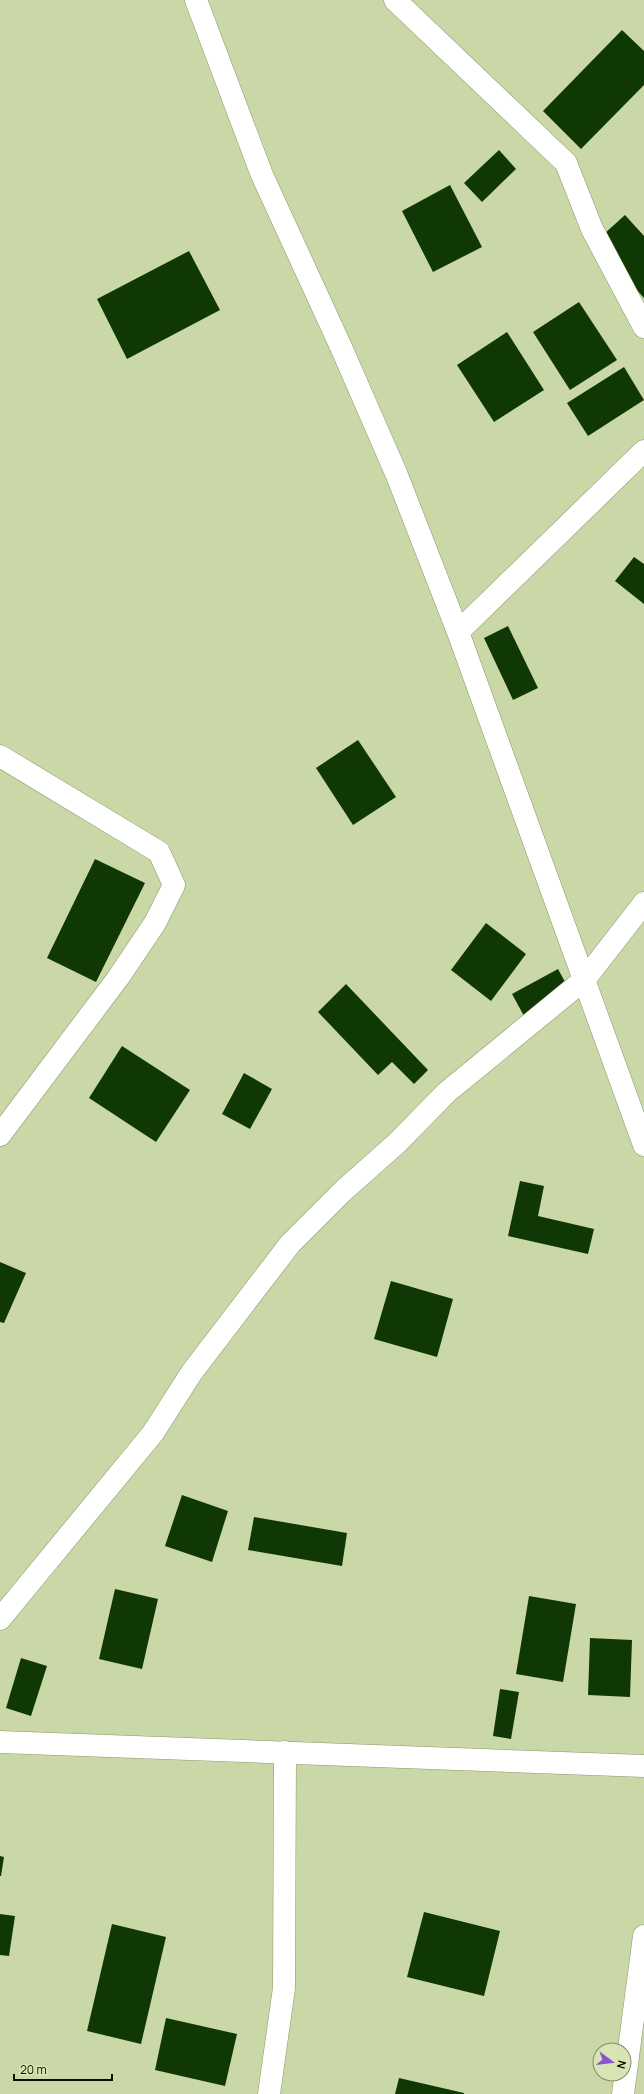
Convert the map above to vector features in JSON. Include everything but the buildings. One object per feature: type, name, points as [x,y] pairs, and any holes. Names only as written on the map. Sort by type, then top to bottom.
[{"type":"street","points":[[196,0],[262,175],[341,347],[396,473],[458,632],[644,1145]]},
{"type":"street","points":[[395,0],[566,163],[592,230],[644,327]]},
{"type":"street","points":[[458,632],[644,451]]},
{"type":"street","points":[[0,756],[159,852],[174,886],[156,923],[118,978],[0,1135]]},
{"type":"street","points":[[0,1619],[153,1433],[192,1372],[290,1244],[343,1190],[397,1143],[447,1092],[585,979],[644,904]]},
{"type":"street","points":[[0,1742],[644,1766]]},
{"type":"street","points":[[269,2094],[284,1988],[285,1752]]},
{"type":"street","points":[[623,2094],[644,1936]]}]
